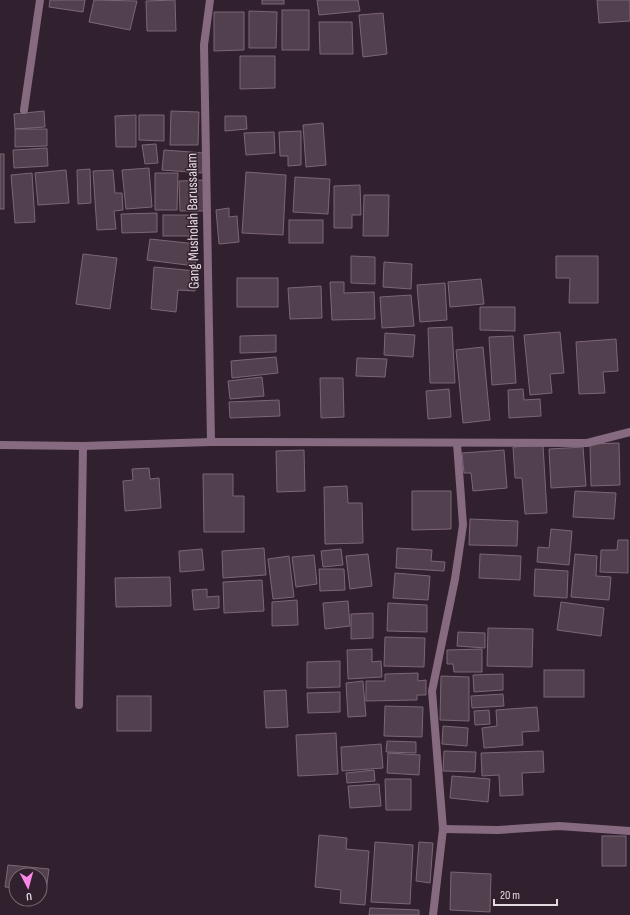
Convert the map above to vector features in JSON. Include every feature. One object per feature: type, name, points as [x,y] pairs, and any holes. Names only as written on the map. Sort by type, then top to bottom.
[{"type":"street","points":[[24,110],[40,0]]},
{"type":"street","name":"Gang Musholah Barussalam","points":[[210,0],[204,45],[211,442]]},
{"type":"street","points":[[0,445],[83,446],[211,442],[586,443],[630,432]]},
{"type":"street","points":[[433,915],[444,829],[432,691],[455,579],[463,525],[457,443]]},
{"type":"street","points":[[80,705],[83,446]]},
{"type":"street","points":[[444,829],[498,830],[559,826],[630,831]]},
{"type":"building","points":[[50,0],[85,0],[83,12],[49,7]]},
{"type":"building","points":[[94,0],[137,1],[130,30],[89,22]]},
{"type":"building","points":[[175,0],[176,31],[147,31],[146,1]]},
{"type":"building","points":[[262,0],[284,0],[284,4],[262,4]]},
{"type":"building","points":[[317,0],[358,0],[360,11],[319,15]]},
{"type":"building","points":[[597,0],[630,0],[630,21],[599,23]]},
{"type":"building","points":[[282,10],[309,10],[309,50],[282,50]]},
{"type":"building","points":[[249,11],[277,12],[276,48],[249,48]]},
{"type":"building","points":[[214,12],[244,12],[244,50],[214,51]]},
{"type":"building","points":[[383,13],[387,54],[363,57],[359,15]]},
{"type":"building","points":[[319,22],[352,22],[353,54],[320,54]]},
{"type":"building","points":[[240,56],[275,56],[275,88],[240,89]]},
{"type":"building","points":[[44,111],[45,127],[15,129],[14,114]]},
{"type":"building","points":[[171,111],[199,112],[198,145],[170,145]]},
{"type":"building","points":[[136,115],[136,147],[116,147],[115,116]]},
{"type":"building","points":[[139,115],[164,115],[164,141],[139,140]]},
{"type":"building","points":[[225,116],[246,116],[247,129],[225,131]]},
{"type":"building","points":[[323,123],[326,165],[306,167],[303,125]]},
{"type":"building","points":[[15,129],[47,129],[47,146],[15,147]]},
{"type":"building","points":[[301,131],[301,165],[288,166],[288,156],[280,156],[279,132]]},
{"type":"building","points":[[274,132],[275,153],[246,155],[244,133]]},
{"type":"building","points":[[156,144],[158,163],[145,164],[142,145]]},
{"type":"building","points":[[47,148],[48,166],[14,168],[13,150]]},
{"type":"building","points":[[164,150],[204,153],[202,173],[162,170]]},
{"type":"building","points":[[0,154],[4,154],[4,209],[0,209]]},
{"type":"building","points":[[149,168],[152,207],[126,209],[122,170]]},
{"type":"building","points":[[90,169],[91,203],[78,204],[77,170]]},
{"type":"building","points":[[66,170],[69,203],[38,205],[35,173]]},
{"type":"building","points":[[113,170],[115,193],[122,193],[123,210],[114,211],[116,229],[97,230],[93,171]]},
{"type":"building","points":[[246,172],[286,175],[283,235],[242,233]]},
{"type":"building","points":[[32,173],[35,222],[15,223],[11,175]]},
{"type":"building","points":[[155,173],[178,173],[177,210],[155,210]]},
{"type":"building","points":[[295,177],[330,179],[328,214],[293,212]]},
{"type":"building","points":[[204,180],[205,211],[180,211],[179,181]]},
{"type":"building","points":[[360,185],[361,215],[352,215],[352,228],[334,228],[334,186]]},
{"type":"building","points":[[364,195],[389,195],[388,236],[363,236]]},
{"type":"building","points":[[229,208],[229,217],[237,216],[239,242],[219,244],[216,210]]},
{"type":"building","points":[[157,213],[157,232],[122,233],[121,214]]},
{"type":"building","points":[[163,215],[194,215],[194,236],[163,236]]},
{"type":"building","points":[[289,220],[323,220],[323,243],[289,243]]},
{"type":"building","points":[[150,239],[197,244],[195,266],[147,260]]},
{"type":"building","points":[[83,254],[117,258],[110,309],[76,304]]},
{"type":"building","points":[[351,256],[375,257],[375,284],[351,283]]},
{"type":"building","points":[[556,256],[598,256],[598,303],[569,303],[570,278],[556,278]]},
{"type":"building","points":[[384,262],[412,264],[411,289],[383,287]]},
{"type":"building","points":[[154,267],[196,271],[195,291],[178,290],[176,312],[151,309]]},
{"type":"building","points":[[237,278],[278,278],[278,307],[237,307]]},
{"type":"building","points":[[481,279],[484,304],[450,307],[448,282]]},
{"type":"building","points":[[330,282],[344,282],[344,293],[374,292],[375,319],[332,320]]},
{"type":"building","points":[[445,283],[447,320],[420,322],[417,285]]},
{"type":"building","points":[[321,286],[322,318],[290,319],[288,288]]},
{"type":"building","points":[[411,295],[414,326],[382,328],[380,297]]},
{"type":"building","points":[[480,307],[515,307],[515,331],[480,330]]},
{"type":"building","points":[[452,327],[455,383],[430,383],[428,328]]},
{"type":"building","points":[[560,332],[564,373],[550,374],[552,393],[530,395],[524,335]]},
{"type":"building","points":[[385,333],[415,335],[413,357],[384,355]]},
{"type":"building","points":[[276,335],[276,352],[240,353],[240,336]]},
{"type":"building","points":[[513,336],[516,383],[492,385],[489,337]]},
{"type":"building","points":[[616,339],[618,371],[603,372],[605,393],[579,394],[576,342]]},
{"type":"building","points":[[483,347],[490,420],[463,423],[456,350]]},
{"type":"building","points":[[276,357],[278,373],[232,378],[231,361]]},
{"type":"building","points":[[357,358],[387,359],[385,377],[356,376]]},
{"type":"building","points":[[262,377],[264,396],[230,399],[228,381]]},
{"type":"building","points":[[320,378],[343,378],[344,417],[321,418]]},
{"type":"building","points":[[449,389],[451,417],[428,419],[426,391]]},
{"type":"building","points":[[523,389],[524,400],[540,399],[541,416],[509,418],[508,390]]},
{"type":"building","points":[[279,400],[280,416],[230,418],[229,402]]},
{"type":"building","points":[[619,443],[620,485],[591,486],[590,444]]},
{"type":"building","points":[[543,445],[547,513],[525,514],[522,478],[515,478],[513,447]]},
{"type":"building","points":[[583,447],[586,486],[551,488],[549,449]]},
{"type":"building","points":[[304,450],[305,491],[277,492],[276,451]]},
{"type":"building","points":[[504,450],[507,488],[473,491],[471,473],[464,473],[462,453]]},
{"type":"building","points":[[149,468],[150,479],[159,478],[161,508],[125,511],[123,481],[133,480],[132,469]]},
{"type":"building","points":[[203,474],[233,474],[233,496],[244,496],[244,532],[204,532]]},
{"type":"building","points":[[347,486],[348,503],[362,503],[363,543],[325,544],[324,487]]},
{"type":"building","points":[[412,491],[451,491],[451,529],[412,530]]},
{"type":"building","points":[[575,491],[616,493],[614,519],[573,517]]},
{"type":"building","points":[[470,519],[518,521],[517,546],[469,545]]},
{"type":"building","points":[[551,529],[572,531],[569,565],[537,562],[538,547],[549,548]]},
{"type":"building","points":[[618,540],[628,540],[628,573],[600,572],[601,550],[617,550]]},
{"type":"building","points":[[264,548],[266,575],[223,578],[222,551]]},
{"type":"building","points":[[397,548],[432,550],[431,561],[445,562],[444,571],[396,568]]},
{"type":"building","points":[[202,549],[204,570],[180,572],[179,551]]},
{"type":"building","points":[[341,549],[343,565],[323,567],[321,551]]},
{"type":"building","points":[[368,554],[372,586],[350,589],[346,556]]},
{"type":"building","points":[[480,554],[521,556],[520,580],[479,578]]},
{"type":"building","points":[[575,554],[597,556],[596,576],[611,577],[609,600],[571,597]]},
{"type":"building","points":[[314,555],[317,584],[296,587],[292,557]]},
{"type":"building","points":[[289,556],[294,597],[273,599],[268,559]]},
{"type":"building","points":[[319,569],[344,569],[345,590],[320,591]]},
{"type":"building","points":[[535,569],[568,571],[567,598],[534,596]]},
{"type":"building","points":[[395,573],[430,576],[428,600],[393,598]]},
{"type":"building","points":[[170,577],[171,606],[116,607],[115,578]]},
{"type":"building","points":[[262,580],[264,611],[224,613],[223,582]]},
{"type":"building","points":[[207,589],[207,597],[219,596],[219,608],[194,610],[192,590]]},
{"type":"building","points":[[297,600],[298,625],[272,626],[272,602]]},
{"type":"building","points":[[348,601],[350,626],[325,629],[323,603]]},
{"type":"building","points":[[561,602],[604,608],[601,636],[557,630]]},
{"type":"building","points":[[388,603],[427,605],[427,632],[387,631]]},
{"type":"building","points":[[373,613],[373,638],[351,639],[351,614]]},
{"type":"building","points":[[488,628],[533,629],[532,667],[487,666]]},
{"type":"building","points":[[458,632],[485,633],[485,648],[457,646]]},
{"type":"building","points":[[385,637],[425,638],[424,667],[384,666]]},
{"type":"building","points":[[372,649],[372,662],[381,661],[382,677],[348,679],[347,650]]},
{"type":"building","points":[[482,649],[482,672],[454,672],[453,664],[447,664],[447,650]]},
{"type":"building","points":[[340,661],[340,687],[307,688],[307,662]]},
{"type":"building","points":[[544,670],[584,670],[584,697],[544,697]]},
{"type":"building","points":[[418,673],[418,681],[426,680],[426,695],[417,695],[417,700],[366,701],[366,681],[385,681],[385,674]]},
{"type":"building","points":[[503,674],[503,690],[474,692],[473,675]]},
{"type":"building","points":[[441,676],[469,677],[469,721],[440,720]]},
{"type":"building","points":[[363,681],[366,716],[348,717],[346,683]]},
{"type":"building","points":[[286,690],[288,727],[266,728],[264,691]]},
{"type":"building","points":[[340,692],[340,712],[308,713],[307,693]]},
{"type":"building","points":[[503,694],[504,706],[472,708],[471,696]]},
{"type":"building","points":[[117,696],[151,696],[151,731],[117,731]]},
{"type":"building","points":[[385,706],[423,707],[422,737],[384,736]]},
{"type":"building","points":[[537,707],[539,731],[522,732],[523,745],[484,748],[482,728],[497,726],[496,710]]},
{"type":"building","points":[[489,710],[490,724],[475,725],[474,711]]},
{"type":"building","points":[[443,726],[468,728],[467,746],[442,744]]},
{"type":"building","points":[[336,733],[338,774],[298,776],[296,735]]},
{"type":"building","points":[[387,741],[416,742],[416,753],[386,752]]},
{"type":"building","points":[[381,744],[383,768],[342,771],[341,747]]},
{"type":"building","points":[[444,751],[476,752],[475,772],[443,771]]},
{"type":"building","points":[[543,751],[544,772],[522,773],[523,795],[500,796],[499,775],[482,776],[481,753]]},
{"type":"building","points":[[388,753],[420,755],[419,775],[387,773]]},
{"type":"building","points":[[374,770],[375,781],[347,783],[346,773]]},
{"type":"building","points":[[452,776],[490,779],[488,802],[450,798]]},
{"type":"building","points":[[385,779],[411,779],[411,810],[386,810]]},
{"type":"building","points":[[379,784],[381,806],[350,808],[348,786]]},
{"type":"building","points":[[319,835],[347,838],[346,849],[369,851],[365,905],[340,903],[341,890],[315,887]]},
{"type":"building","points":[[602,836],[626,836],[626,866],[602,866]]},
{"type":"building","points":[[375,842],[413,845],[410,904],[371,902]]},
{"type":"building","points":[[419,842],[433,843],[430,883],[416,881]]},
{"type":"building","points":[[8,865],[28,867],[8,867],[8,887],[5,887]]},
{"type":"building","points":[[451,872],[491,874],[490,912],[450,910]]},
{"type":"building","points":[[370,908],[419,910],[419,915],[369,915]]}]
